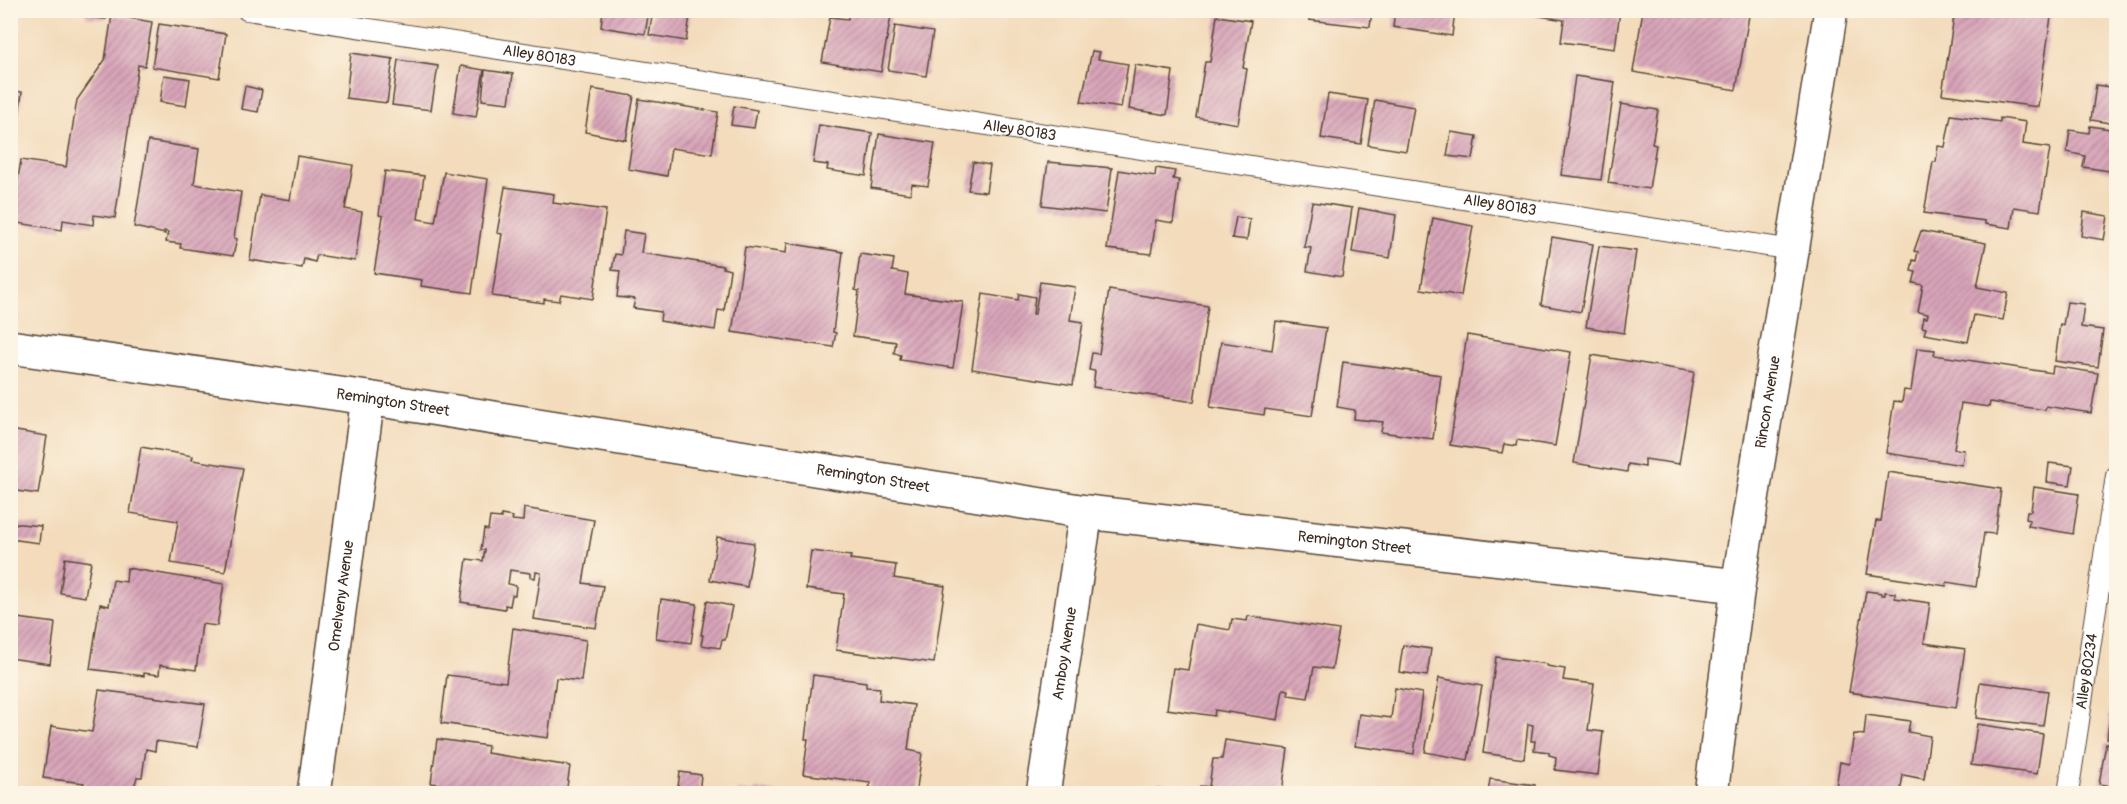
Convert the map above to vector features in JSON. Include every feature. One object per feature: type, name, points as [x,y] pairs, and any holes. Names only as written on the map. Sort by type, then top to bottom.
[{"type":"street","name":"Rincon Avenue","points":[[1711,794],[1738,586],[1831,10]]},
{"type":"street","name":"Remington Street","points":[[10,347],[368,398],[1086,512],[1738,586]]},
{"type":"street","name":"Omelveny Avenue","points":[[314,794],[368,398]]},
{"type":"street","name":"Amboy Avenue","points":[[1043,794],[1086,512]]},
{"type":"lane","name":"Alley 80183","points":[[247,10],[1792,250]]},
{"type":"lane","name":"Alley 80234","points":[[2068,794],[2116,476]]},
{"type":"building","points":[[87,10],[107,10],[106,19],[86,17]]},
{"type":"building","points":[[603,10],[649,10],[645,34],[601,27]]},
{"type":"building","points":[[653,10],[691,10],[686,41],[649,35]]},
{"type":"building","points":[[849,10],[892,10],[881,72],[822,62],[830,17],[848,19]]},
{"type":"building","points":[[1310,10],[1372,10],[1370,27],[1309,20]]},
{"type":"building","points":[[1395,10],[1455,10],[1452,36],[1393,27]]},
{"type":"building","points":[[1516,10],[1620,10],[1615,49],[1561,42],[1564,20],[1516,12]]},
{"type":"building","points":[[1643,10],[1750,10],[1736,90],[1633,72]]},
{"type":"building","points":[[1955,10],[2052,10],[2038,107],[1942,94]]},
{"type":"building","points":[[112,15],[152,22],[145,66],[138,65],[115,218],[94,215],[93,225],[63,220],[62,230],[11,222],[21,160],[66,167],[77,100],[105,60]]},
{"type":"building","points":[[1217,16],[1251,21],[1243,68],[1247,69],[1238,124],[1196,117],[1205,62],[1210,62]]},
{"type":"building","points":[[159,24],[226,34],[219,78],[152,67]]},
{"type":"building","points":[[895,26],[933,32],[926,76],[888,70]]},
{"type":"building","points":[[1092,51],[1100,52],[1098,59],[1128,64],[1121,108],[1081,102]]},
{"type":"building","points":[[351,53],[393,59],[387,103],[346,98]]},
{"type":"building","points":[[398,60],[438,66],[431,110],[392,105]]},
{"type":"building","points":[[1135,65],[1173,71],[1167,115],[1129,109]]},
{"type":"building","points":[[461,66],[484,70],[476,117],[453,113]]},
{"type":"building","points":[[485,70],[513,74],[509,103],[482,100]]},
{"type":"building","points":[[164,75],[190,79],[186,106],[160,102]]},
{"type":"building","points":[[1575,76],[1615,82],[1601,180],[1561,175]]},
{"type":"building","points":[[2096,85],[2116,88],[2116,124],[2091,120]]},
{"type":"building","points":[[245,86],[262,90],[258,112],[241,109]]},
{"type":"building","points":[[592,89],[634,96],[626,140],[585,132]]},
{"type":"building","points":[[10,90],[22,92],[19,115],[10,114]]},
{"type":"building","points":[[1328,94],[1368,100],[1361,144],[1321,138]]},
{"type":"building","points":[[639,99],[718,112],[712,154],[671,148],[667,176],[628,169]]},
{"type":"building","points":[[1375,100],[1414,107],[1406,151],[1368,145]]},
{"type":"building","points":[[1621,104],[1658,110],[1652,144],[1656,145],[1649,189],[1608,183]]},
{"type":"building","points":[[734,106],[757,110],[754,128],[731,125]]},
{"type":"building","points":[[1951,115],[2000,122],[2000,118],[2026,122],[2023,144],[2050,148],[2040,211],[2014,207],[2011,228],[1985,224],[1985,221],[1924,213],[1933,162],[1936,162],[1938,146],[1945,147]]},
{"type":"building","points":[[819,125],[872,133],[866,176],[827,170],[828,165],[813,163]]},
{"type":"building","points":[[2090,126],[2116,130],[2116,172],[2083,167],[2085,156],[2067,152],[2070,130],[2089,133]]},
{"type":"building","points":[[1451,132],[1477,136],[1473,159],[1447,156]]},
{"type":"building","points":[[879,134],[935,143],[928,186],[912,184],[910,194],[871,188]]},
{"type":"building","points":[[148,141],[199,149],[194,184],[241,192],[234,238],[237,239],[233,256],[180,248],[181,244],[166,242],[168,232],[164,231],[165,234],[134,227]]},
{"type":"building","points":[[297,156],[353,165],[345,209],[362,212],[355,261],[317,255],[315,262],[304,259],[302,268],[250,260],[260,195],[290,200]]},
{"type":"building","points":[[973,162],[990,165],[986,192],[968,190]]},
{"type":"building","points":[[1048,162],[1112,168],[1106,213],[1042,205]]},
{"type":"building","points":[[1156,168],[1175,171],[1173,179],[1179,180],[1173,223],[1156,220],[1151,254],[1107,249],[1119,170],[1155,176]]},
{"type":"building","points":[[385,171],[424,176],[418,219],[435,222],[444,172],[488,179],[472,293],[421,286],[422,280],[374,273],[383,216],[379,215]]},
{"type":"building","points":[[505,187],[554,194],[553,203],[606,210],[593,299],[561,294],[559,301],[544,299],[544,303],[492,296],[502,234],[497,233]]},
{"type":"building","points":[[1312,202],[1352,208],[1342,277],[1307,271],[1311,248],[1304,247]]},
{"type":"building","points":[[1359,208],[1396,215],[1390,258],[1352,252]]},
{"type":"building","points":[[2084,212],[2108,216],[2104,240],[2081,236]]},
{"type":"building","points":[[1236,217],[1250,219],[1247,240],[1232,238]]},
{"type":"building","points":[[1433,218],[1473,226],[1461,296],[1421,289]]},
{"type":"building","points":[[624,231],[644,234],[641,253],[723,266],[730,270],[724,311],[718,310],[715,330],[660,321],[661,312],[633,308],[635,299],[617,297],[620,271],[612,270],[615,254],[621,255]]},
{"type":"building","points":[[1921,231],[1986,243],[1977,287],[2008,293],[2003,320],[1974,315],[1968,342],[1924,334],[1926,328],[1922,327],[1924,317],[1927,318],[1928,314],[1918,312],[1923,285],[1913,283],[1916,272],[1911,271],[1913,260],[1916,261],[1918,252],[1914,251]]},
{"type":"building","points":[[1552,237],[1593,244],[1581,312],[1541,305]]},
{"type":"building","points":[[787,243],[843,252],[833,347],[732,332],[745,247],[786,253]]},
{"type":"building","points":[[1599,246],[1636,251],[1624,333],[1586,327]]},
{"type":"building","points":[[860,254],[894,259],[892,271],[908,274],[905,294],[963,302],[953,368],[900,360],[901,355],[894,353],[896,342],[853,336],[859,291],[855,290]]},
{"type":"building","points":[[1040,282],[1075,287],[1070,320],[1083,322],[1073,385],[972,369],[983,294],[1018,300],[1019,294],[1035,297],[1033,314],[1035,314]]},
{"type":"building","points":[[1109,290],[1208,306],[1194,402],[1093,387],[1095,371],[1089,370],[1092,353],[1099,354]]},
{"type":"building","points":[[2067,302],[2084,304],[2081,327],[2103,330],[2098,367],[2055,361],[2060,324],[2063,325]]},
{"type":"building","points":[[1276,321],[1326,328],[1312,416],[1265,409],[1264,415],[1210,407],[1221,342],[1272,350]]},
{"type":"building","points":[[1467,335],[1571,352],[1555,446],[1517,440],[1516,446],[1504,444],[1502,453],[1450,445]]},
{"type":"building","points":[[1917,348],[1935,350],[1934,355],[2052,373],[2053,366],[2098,373],[2091,413],[2046,406],[2045,410],[1990,402],[1989,407],[1961,403],[1954,449],[1964,450],[1962,465],[1886,453],[1894,401],[1902,402],[1904,390],[1911,391]]},
{"type":"building","points":[[1592,355],[1694,372],[1679,464],[1645,459],[1645,467],[1628,464],[1627,472],[1574,463]]},
{"type":"building","points":[[1343,362],[1441,375],[1433,439],[1381,432],[1383,422],[1354,419],[1355,410],[1337,407]]},
{"type":"building","points":[[10,430],[47,436],[38,494],[10,490]]},
{"type":"building","points":[[141,447],[193,456],[192,460],[243,468],[225,572],[171,563],[178,521],[130,513]]},
{"type":"building","points":[[2049,463],[2073,466],[2070,485],[2047,482]]},
{"type":"building","points":[[1888,472],[2001,489],[1995,534],[1984,533],[1976,587],[1947,582],[1946,586],[1867,574],[1876,521],[1881,521]]},
{"type":"building","points":[[2034,487],[2079,494],[2073,534],[2028,526],[2027,511],[2031,511]]},
{"type":"building","points":[[524,508],[594,520],[583,583],[603,586],[596,628],[534,619],[541,573],[536,572],[535,578],[530,577],[530,573],[510,570],[508,584],[516,586],[515,595],[512,595],[510,606],[505,605],[505,609],[461,602],[467,559],[483,561],[485,550],[481,550],[484,529],[488,530],[490,517],[501,518],[501,515],[513,517],[512,520],[523,521]]},
{"type":"building","points":[[10,523],[41,526],[39,543],[10,539]]},
{"type":"building","points":[[717,537],[754,543],[747,587],[710,580]]},
{"type":"building","points":[[811,551],[896,565],[894,578],[945,586],[934,663],[836,650],[844,594],[806,589]]},
{"type":"building","points":[[65,558],[91,562],[85,597],[60,593]]},
{"type":"building","points":[[127,568],[224,584],[217,626],[202,624],[196,670],[160,665],[159,675],[144,673],[144,676],[90,669],[100,604],[109,606],[113,580],[126,582]]},
{"type":"building","points":[[1866,591],[1882,593],[1882,595],[1885,595],[1885,592],[1895,593],[1895,598],[1930,603],[1924,643],[1965,649],[1956,708],[1849,692]]},
{"type":"building","points":[[661,599],[697,604],[691,643],[656,638]]},
{"type":"building","points":[[707,601],[732,606],[725,640],[722,640],[720,648],[701,645]]},
{"type":"building","points":[[1248,616],[1339,630],[1332,669],[1314,667],[1308,698],[1288,695],[1289,690],[1283,689],[1278,720],[1215,710],[1214,716],[1167,709],[1173,668],[1188,670],[1196,624],[1230,630],[1232,619],[1247,621]]},
{"type":"building","points":[[10,617],[55,623],[50,664],[10,658]]},
{"type":"building","points":[[513,628],[586,640],[581,681],[556,678],[548,738],[441,723],[447,675],[506,682]]},
{"type":"building","points":[[1403,645],[1431,649],[1427,676],[1399,672]]},
{"type":"building","points":[[1496,657],[1547,664],[1547,666],[1565,669],[1563,680],[1594,684],[1588,730],[1603,732],[1598,775],[1555,770],[1556,757],[1549,755],[1549,752],[1534,750],[1535,741],[1531,741],[1533,725],[1528,724],[1524,759],[1483,753]]},
{"type":"building","points":[[813,675],[866,682],[866,687],[880,688],[879,700],[914,705],[908,750],[922,753],[916,794],[869,788],[871,783],[803,774]]},
{"type":"building","points":[[1439,678],[1482,686],[1468,760],[1425,752]]},
{"type":"building","points":[[1980,682],[2048,691],[2043,726],[1976,718]]},
{"type":"building","points":[[1395,688],[1422,693],[1414,754],[1355,746],[1359,714],[1391,718]]},
{"type":"building","points":[[99,690],[205,704],[198,747],[156,741],[155,751],[146,749],[142,777],[137,777],[132,794],[112,794],[83,789],[84,783],[43,778],[51,726],[92,732]]},
{"type":"building","points":[[2112,701],[2116,702],[2116,739],[2107,738]]},
{"type":"building","points":[[1866,715],[1910,721],[1908,732],[1930,736],[1924,779],[1903,775],[1900,794],[1835,794],[1840,762],[1849,764],[1854,734],[1864,735]]},
{"type":"building","points":[[1977,724],[2043,734],[2037,774],[1971,765]]},
{"type":"building","points":[[437,739],[488,746],[487,753],[570,766],[566,794],[446,794],[447,785],[431,783]]},
{"type":"building","points":[[1225,740],[1288,749],[1282,792],[1199,794],[1200,786],[1209,787],[1213,759],[1222,759]]},
{"type":"building","points":[[2106,743],[2116,744],[2116,787],[2099,784]]},
{"type":"building","points":[[680,772],[701,775],[699,794],[677,794]]},
{"type":"building","points":[[1490,779],[1535,785],[1534,794],[1488,794]]},
{"type":"building","points":[[755,789],[776,792],[776,794],[738,794],[738,790],[754,792]]},
{"type":"building","points":[[1157,789],[1182,792],[1182,794],[1156,794]]}]
